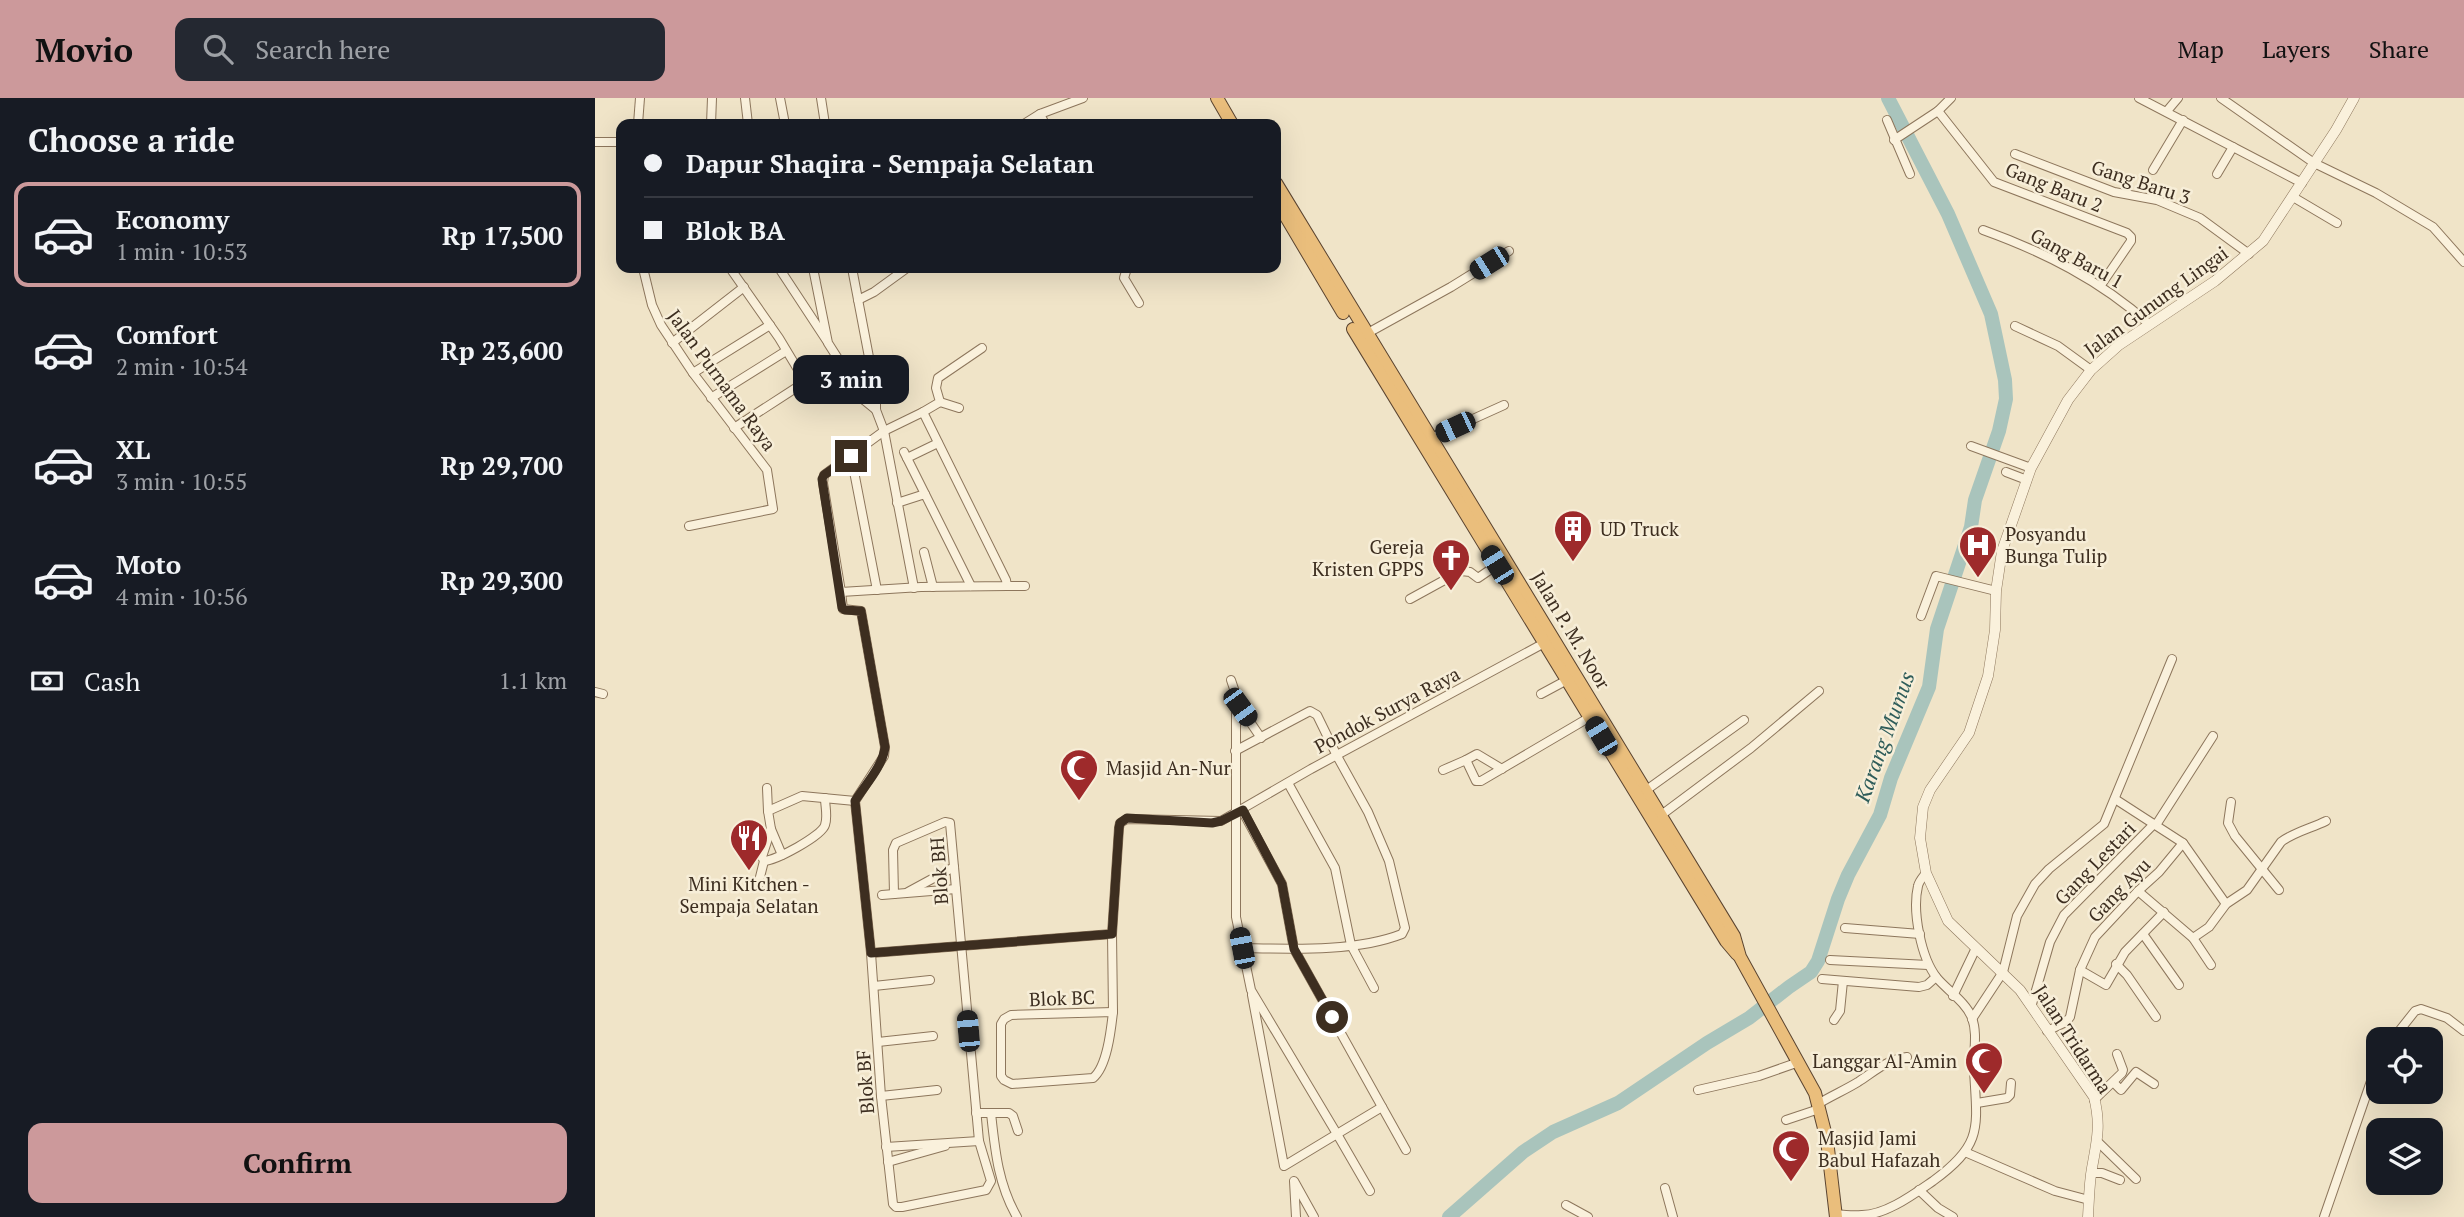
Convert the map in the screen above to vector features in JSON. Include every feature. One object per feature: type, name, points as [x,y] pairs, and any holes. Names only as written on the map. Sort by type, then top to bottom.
[{"type":"highway","points":[[1217,98],[1229,119]]},
{"type":"highway","points":[[1226,98],[1239,119]]},
{"type":"highway","name":"Jalan P. M. Noor","points":[[1281,200],[1366,334],[1642,791],[1726,942],[1740,957]]},
{"type":"highway","name":"Jalan P. M. Noor","points":[[1281,200],[1430,442],[1497,565],[1549,641],[1567,680],[1660,816],[1734,936],[1740,957],[1813,1087],[1827,1140],[1835,1215]]},
{"type":"street","points":[[638,119],[640,98]]},
{"type":"street","points":[[712,98],[712,119]]},
{"type":"street","points":[[745,98],[747,119]]},
{"type":"street","points":[[780,98],[784,119]]},
{"type":"street","points":[[821,98],[824,119]]},
{"type":"street","points":[[1032,119],[1083,98]]},
{"type":"street","points":[[1896,139],[1924,122],[1951,98]]},
{"type":"street","points":[[2139,98],[2302,183]]},
{"type":"street","points":[[2167,111],[2178,98]]},
{"type":"street","points":[[2221,98],[2314,163],[2376,193],[2433,227],[2463,262]]},
{"type":"street","name":"Jalan Gunung Lingai","points":[[1926,873],[1920,838],[1923,807],[1930,790],[1969,733],[1987,676],[1996,629],[1996,591],[2002,551],[2031,468],[2068,400],[2091,370],[2119,345],[2215,281],[2263,241],[2302,183],[2349,100]]},
{"type":"street","name":"Gang Baru 2","points":[[1938,111],[1994,182],[2127,233],[2131,237],[2131,241],[2101,285]]},
{"type":"street","points":[[1040,114],[1042,119]]},
{"type":"street","points":[[1887,120],[1910,174]]},
{"type":"street","points":[[2153,170],[2183,120]]},
{"type":"street","points":[[595,142],[616,142]]},
{"type":"street","points":[[2217,174],[2233,147]]},
{"type":"street","name":"Gang Baru 3","points":[[2015,154],[2114,192],[2157,200],[2200,218],[2249,254]]},
{"type":"street","points":[[2293,197],[2337,223]]},
{"type":"street","name":"Gang Baru 1","points":[[1983,230],[2059,261],[2101,285],[2149,324]]},
{"type":"street","points":[[1366,334],[1509,251]]},
{"type":"street","name":"Jalan Purnama Raya","points":[[644,273],[656,316],[672,343],[767,470],[773,509],[689,526]]},
{"type":"street","points":[[734,273],[812,393]]},
{"type":"street","points":[[782,273],[865,401],[890,428],[900,501],[924,587]]},
{"type":"street","points":[[814,273],[828,343]]},
{"type":"street","points":[[854,273],[862,299],[876,410]]},
{"type":"street","points":[[862,299],[900,273]]},
{"type":"street","points":[[1126,273],[1124,278],[1139,303]]},
{"type":"street","points":[[672,343],[744,287]]},
{"type":"street","points":[[693,373],[770,325]]},
{"type":"street","points":[[2015,326],[2058,346],[2091,370]]},
{"type":"street","points":[[940,402],[936,388],[938,378],[982,348]]},
{"type":"street","points":[[711,398],[786,351]]},
{"type":"street","points":[[845,372],[870,364]]},
{"type":"street","points":[[734,428],[804,382]]},
{"type":"street","points":[[768,811],[802,796],[855,801],[884,756],[885,747],[861,611],[844,610],[822,479],[890,428],[940,402],[959,408]]},
{"type":"street","points":[[1430,442],[1504,405]]},
{"type":"street","points":[[923,412],[1007,586]]},
{"type":"street","points":[[938,443],[906,455],[971,586]]},
{"type":"street","points":[[1974,447],[2031,468]]},
{"type":"street","points":[[851,456],[877,590]]},
{"type":"street","points":[[2006,472],[2027,480]]},
{"type":"street","points":[[900,501],[925,494]]},
{"type":"street","points":[[924,552],[924,587]]},
{"type":"street","points":[[1409,599],[1461,570],[1478,578],[1497,565]]},
{"type":"street","points":[[1921,616],[1937,576],[1996,591]]},
{"type":"street","points":[[841,592],[924,587],[1025,586]]},
{"type":"street","name":"Pondok Surya Raya","points":[[1240,812],[1336,756],[1549,641]]},
{"type":"street","points":[[1972,1019],[2003,972],[2017,916],[2035,884],[2103,824],[2172,659]]},
{"type":"street","points":[[1231,680],[1240,707],[1261,738]]},
{"type":"street","points":[[1541,694],[1567,680]]},
{"type":"street","points":[[1660,816],[1751,748],[1819,691]]},
{"type":"street","points":[[1240,707],[1235,709],[1240,812],[1236,917],[1285,1166],[1314,1217]]},
{"type":"street","points":[[1235,751],[1310,711],[1317,715],[1368,813],[1388,861],[1405,928],[1402,934],[1351,944],[1294,949],[1242,948]]},
{"type":"street","points":[[1466,760],[1476,781],[1481,781],[1590,717]]},
{"type":"street","points":[[1642,791],[1744,720]]},
{"type":"street","name":"Gang Lestari","points":[[2032,1004],[2050,943],[2064,915],[2155,825],[2213,736]]},
{"type":"street","points":[[1443,770],[1477,754],[1502,769]]},
{"type":"street","points":[[1288,783],[1335,868],[1351,944],[1374,988]]},
{"type":"street","points":[[767,788],[771,829],[782,855]]},
{"type":"street","points":[[764,861],[782,855],[822,831],[826,823],[825,798]]},
{"type":"street","points":[[2115,799],[2183,843],[2226,904]]},
{"type":"street","name":"Blok BF","points":[[855,801],[874,986],[886,1147],[893,1204],[896,1207]]},
{"type":"street","points":[[2231,802],[2230,827],[2279,890]]},
{"type":"street","points":[[1240,812],[1282,884],[1294,949],[1406,1150]]},
{"type":"street","name":"Blok BC","points":[[1113,1012],[1011,1015],[1004,1019],[1001,1024],[1003,1080],[1012,1084],[1093,1078],[1100,1071],[1111,1032],[1113,1012],[1112,934],[1119,828],[1122,821],[1127,818],[1212,823],[1240,812]]},
{"type":"street","points":[[2193,938],[2209,927],[2226,904],[2247,890],[2281,842],[2288,836],[2307,831],[2326,821]]},
{"type":"street","name":"Blok BH","points":[[894,894],[893,850],[898,841],[945,822],[950,823],[979,1141],[991,1181],[989,1188],[896,1207]]},
{"type":"street","points":[[758,885],[764,861],[762,857],[771,829]]},
{"type":"street","name":"Gang Ayu","points":[[2047,1031],[2066,1022],[2070,1017],[2080,970],[2095,937],[2159,872],[2183,843]]},
{"type":"street","points":[[905,894],[954,867]]},
{"type":"street","points":[[1835,1215],[1867,1215],[1884,1210],[1919,1190],[1949,1169],[1965,1152],[1975,1133],[1977,1103],[1972,1019],[1928,965],[1920,934],[1915,883],[1926,873]]},
{"type":"street","name":"Jalan Tridarma","points":[[1926,873],[1948,921],[2003,972],[2032,1004],[2047,1031],[2081,1076],[2094,1100],[2099,1124],[2091,1173],[2088,1217]]},
{"type":"street","points":[[882,895],[956,889]]},
{"type":"street","points":[[2138,891],[2193,938],[2211,965]]},
{"type":"street","points":[[2080,970],[2105,986],[2125,951],[2164,912]]},
{"type":"street","points":[[1845,928],[1920,934]]},
{"type":"street","points":[[871,953],[1112,934]]},
{"type":"street","points":[[2143,934],[2179,985]]},
{"type":"street","points":[[1953,996],[1976,948]]},
{"type":"street","points":[[1830,960],[1928,965]]},
{"type":"street","points":[[2116,964],[2127,975],[2156,1017]]},
{"type":"street","points":[[1822,979],[1919,987],[1927,985],[1935,976]]},
{"type":"street","points":[[874,986],[930,980]]},
{"type":"street","points":[[1834,1020],[1840,1011],[1843,981]]},
{"type":"street","points":[[1251,990],[1370,1191]]},
{"type":"street","points":[[2402,1027],[2415,1011],[2421,1009],[2447,1018],[2464,1031]]},
{"type":"street","points":[[878,1042],[933,1036]]},
{"type":"street","points":[[2094,1100],[2114,1083],[2123,1070],[2117,1054]]},
{"type":"street","points":[[1786,1120],[1819,1106],[1883,1064],[1907,1057]]},
{"type":"street","points":[[1698,1090],[1759,1076],[1799,1062]]},
{"type":"street","points":[[2114,1083],[2121,1090],[2136,1072],[2154,1084]]},
{"type":"street","points":[[1977,1103],[2007,1098],[2010,1095],[2011,1083]]},
{"type":"street","points":[[881,1096],[937,1090]]},
{"type":"street","points":[[2324,1217],[2366,1099]]},
{"type":"street","points":[[1285,1166],[1382,1107]]},
{"type":"street","points":[[976,1113],[1009,1113],[1013,1116],[1018,1131]]},
{"type":"street","points":[[997,1113],[1000,1178],[1017,1217]]},
{"type":"street","points":[[886,1147],[979,1141]]},
{"type":"street","points":[[2098,1142],[2136,1179]]},
{"type":"street","points":[[888,1162],[951,1144]]},
{"type":"street","points":[[1965,1152],[2055,1191],[2089,1200]]},
{"type":"street","points":[[2091,1173],[2102,1173],[2120,1180]]},
{"type":"street","points":[[1294,1181],[1296,1217]]},
{"type":"street","points":[[1665,1188],[1673,1217]]},
{"type":"street","points":[[1919,1190],[1938,1208],[1954,1217]]},
{"type":"street","points":[[1566,1205],[1588,1217]]},
{"type":"waterway","name":"Karang Mumus","points":[[1449,1217],[1523,1152],[1553,1132],[1618,1103],[1749,1018],[1811,972],[1818,961],[1848,875],[1880,815],[1891,778],[1929,687],[1937,629],[1971,527],[1975,500],[1999,431],[2006,399],[2005,380],[1991,314],[1948,214],[1888,98]]},
{"type":"place","name":"UD Truck","points":[[1573,563]]},
{"type":"place","name":"Posyandu Bunga Tulip","points":[[1978,579]]},
{"type":"place","name":"Gereja Kristen GPPS","points":[[1451,592]]},
{"type":"place","name":"Masjid An-Nur","points":[[1079,802]]},
{"type":"place","name":"Mini Kitchen - Sempaja Selatan","points":[[749,872]]},
{"type":"place","name":"Langgar Al-Amin","points":[[1984,1095]]},
{"type":"place","name":"Masjid Jami Babul Hafazah","points":[[1791,1183]]},
{"type":"route","points":[[851,456],[822,479],[842,608],[861,611],[885,747],[884,756],[855,801],[871,953],[1112,934],[1119,828],[1122,821],[1127,818],[1212,823],[1243,810],[1282,884],[1294,949],[1332,1017]]}]
